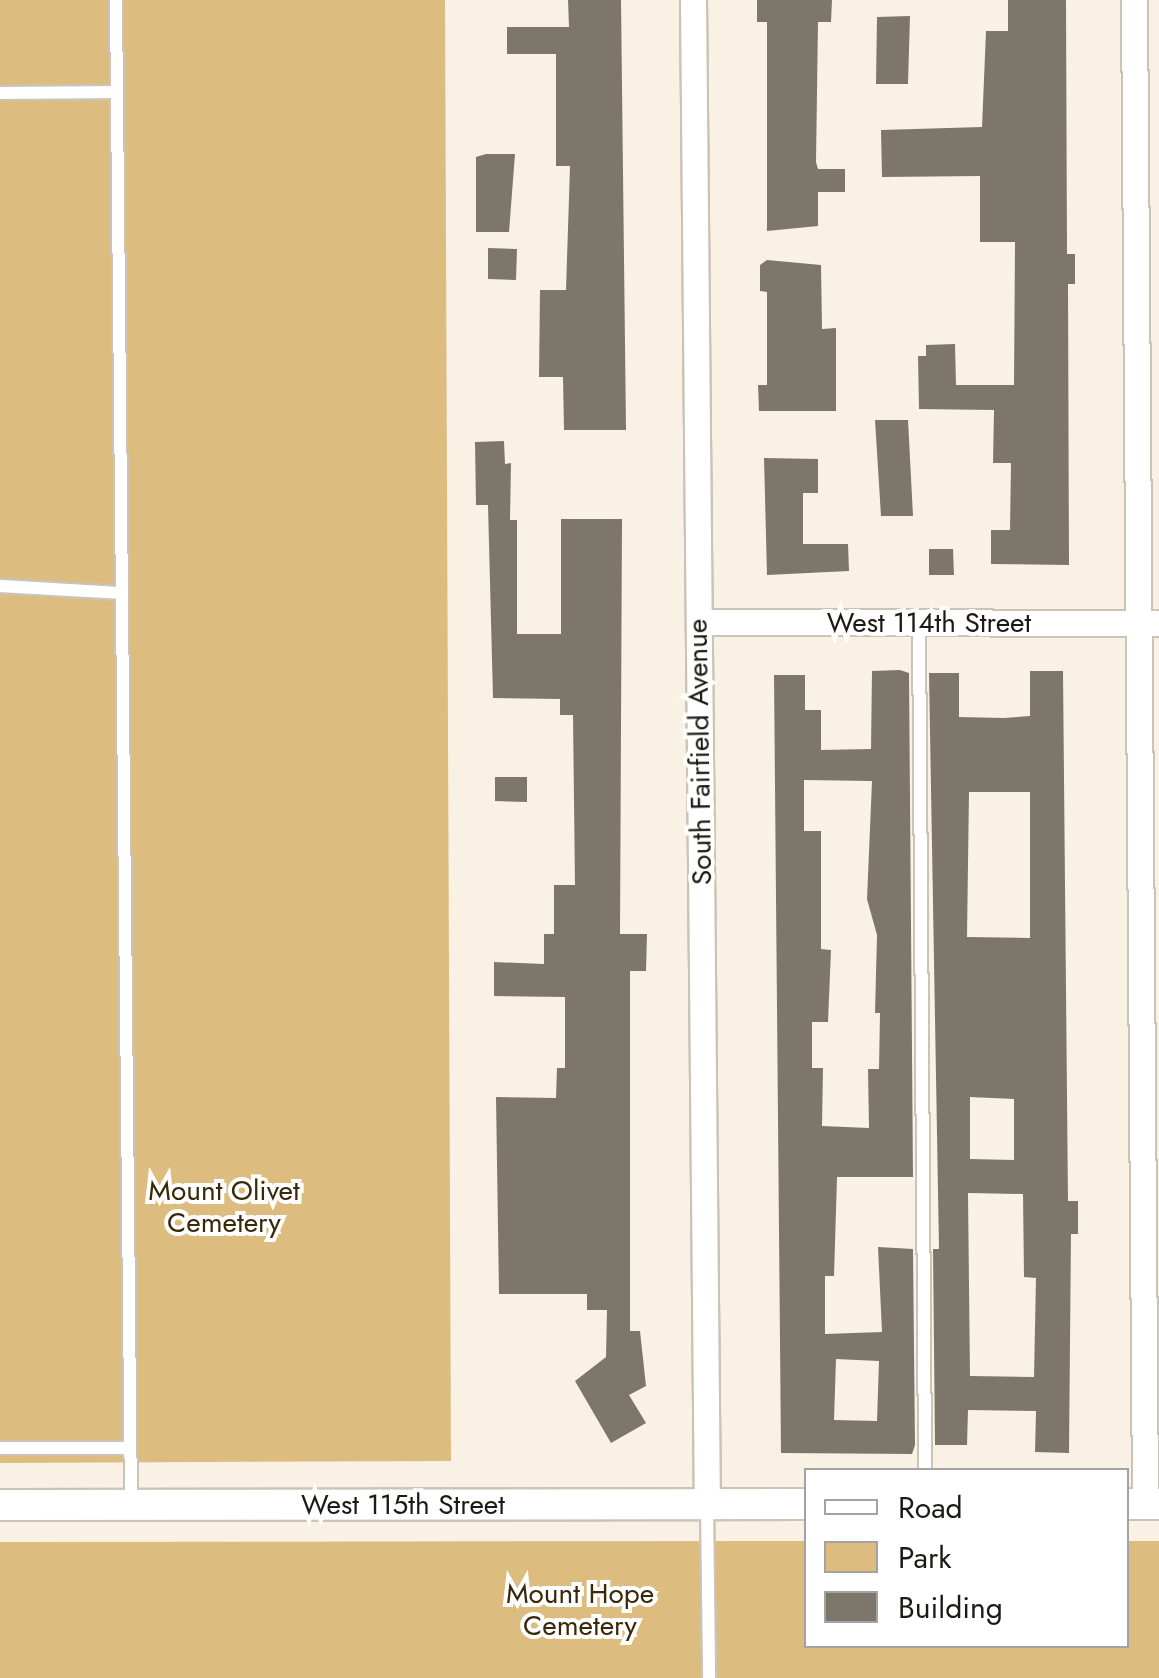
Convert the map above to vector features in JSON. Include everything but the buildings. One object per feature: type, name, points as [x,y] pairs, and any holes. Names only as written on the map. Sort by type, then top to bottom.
[{"type":"street","name":"South Fairfield Avenue","points":[[693,0],[707,1504]]},
{"type":"street","points":[[1134,0],[1149,624],[1144,1504]]},
{"type":"street","name":"West 114th Street","points":[[699,622],[1149,624]]},
{"type":"street","name":"West 115th Street","points":[[0,1505],[804,1504]]},
{"type":"lane","points":[[116,0],[131,1505]]},
{"type":"lane","points":[[0,93],[117,92]]},
{"type":"lane","points":[[0,586],[122,593]]},
{"type":"lane","points":[[919,623],[926,1468]]},
{"type":"lane","points":[[0,1448],[130,1448]]},
{"type":"lane","points":[[707,1504],[708,1678]]},
{"type":"green space","name":"Mount Olivet Cemetery","points":[[0,0],[445,0],[451,1461],[0,1463]]},
{"type":"green space","name":"Mount Hope Cemetery","points":[[804,1541],[804,1648],[1129,1648],[1129,1541],[1159,1541],[1159,1678],[0,1678],[0,1542]]}]
